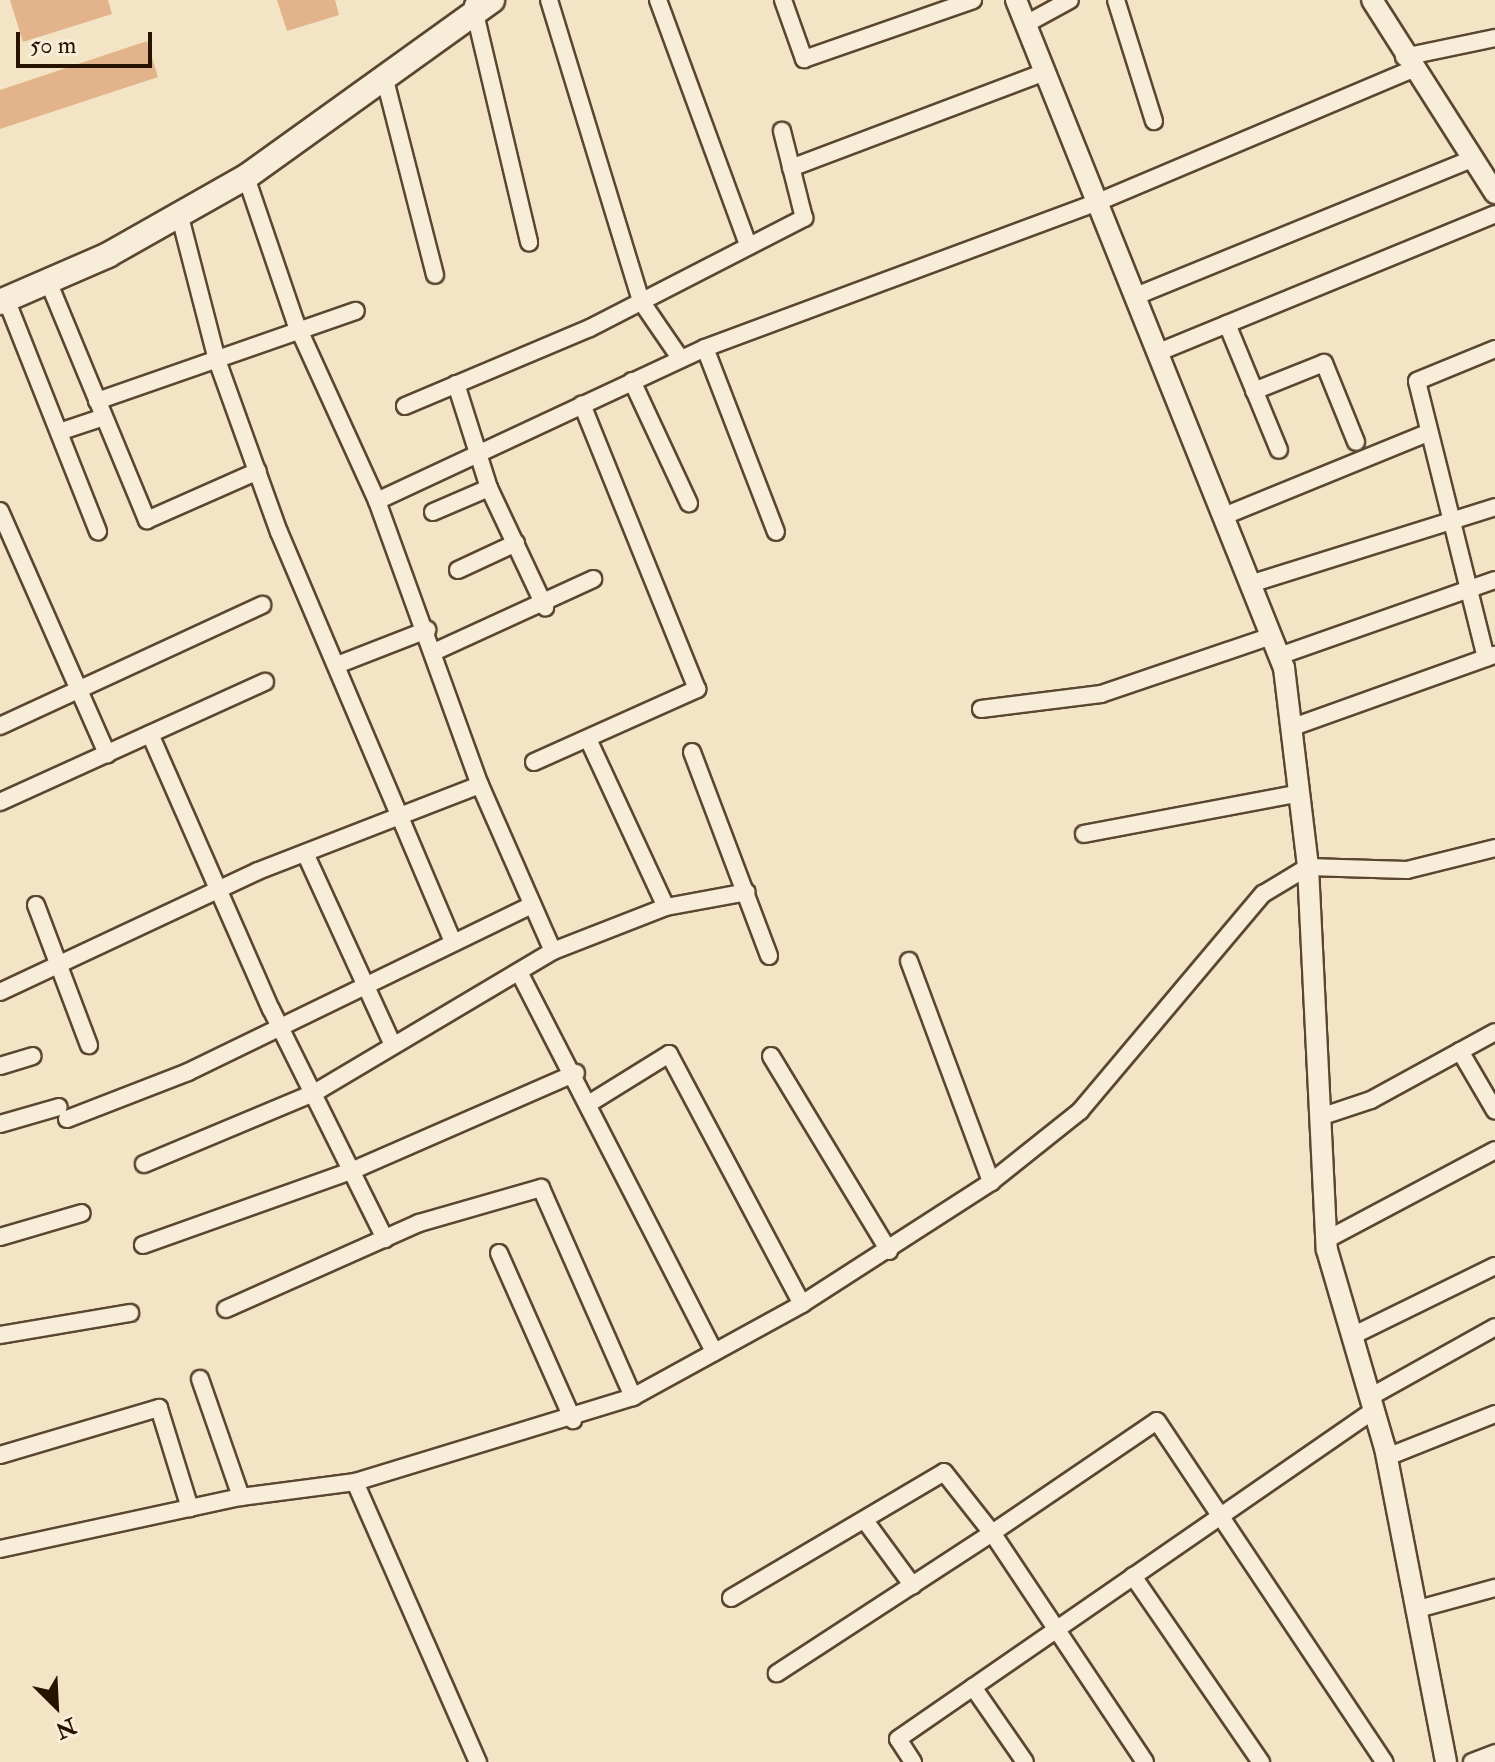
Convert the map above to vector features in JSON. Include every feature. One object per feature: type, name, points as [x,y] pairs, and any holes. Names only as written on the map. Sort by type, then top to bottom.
[{"type":"main road","points":[[3,300],[48,281],[246,177],[385,80],[480,4]]},
{"type":"street","points":[[549,0],[641,301],[680,358]]},
{"type":"street","points":[[658,0],[748,245]]},
{"type":"street","points":[[783,0],[804,59],[973,0]]},
{"type":"street","points":[[1016,0],[1279,656],[1293,727],[1308,867],[1326,1240],[1387,1457],[1446,1762]]},
{"type":"street","points":[[1026,24],[1070,0]]},
{"type":"street","points":[[1116,0],[1154,121]]},
{"type":"street","points":[[1372,0],[1407,63],[1495,193]]},
{"type":"street","points":[[480,4],[529,242]]},
{"type":"street","points":[[377,501],[478,456],[680,358],[1098,202],[1407,63],[1495,38]]},
{"type":"street","points":[[791,168],[1045,72]]},
{"type":"street","points":[[385,80],[435,275]]},
{"type":"street","points":[[405,406],[641,301],[804,218],[782,131]]},
{"type":"street","points":[[1136,296],[1472,159]]},
{"type":"street","points":[[246,177],[301,331],[377,501],[436,651],[480,785],[528,907],[553,951]]},
{"type":"street","points":[[179,213],[217,360],[258,471],[452,939]]},
{"type":"street","points":[[1159,352],[1495,214]]},
{"type":"street","points":[[48,281],[147,520],[258,471]]},
{"type":"street","points":[[3,300],[98,531]]},
{"type":"street","points":[[59,432],[101,409],[217,360],[356,311]]},
{"type":"street","points":[[1227,324],[1279,450]]},
{"type":"street","points":[[705,348],[776,532]]},
{"type":"street","points":[[1293,727],[1491,656],[1466,590],[1425,434],[1417,381],[1495,349]]},
{"type":"street","points":[[1254,391],[1324,363],[1356,442]]},
{"type":"street","points":[[632,381],[689,503]]},
{"type":"street","points":[[456,384],[489,488],[545,607]]},
{"type":"street","points":[[534,762],[697,689],[582,404]]},
{"type":"street","points":[[1224,516],[1425,434]]},
{"type":"street","points":[[433,512],[489,488]]},
{"type":"street","points":[[1250,584],[1495,507]]},
{"type":"street","points":[[0,511],[107,754]]},
{"type":"street","points":[[458,570],[516,543]]},
{"type":"street","points":[[436,651],[545,607],[593,579]]},
{"type":"street","points":[[1279,656],[1495,580]]},
{"type":"street","points":[[0,726],[262,605]]},
{"type":"street","points":[[337,665],[427,630]]},
{"type":"street","points":[[981,709],[1101,694],[1271,636]]},
{"type":"street","points":[[0,802],[265,682]]},
{"type":"street","points":[[150,734],[217,891],[314,1093],[356,1169],[385,1239]]},
{"type":"street","points":[[588,739],[666,907]]},
{"type":"street","points":[[692,752],[769,956]]},
{"type":"street","points":[[0,992],[61,969],[217,891],[305,853],[480,785]]},
{"type":"street","points":[[1084,834],[1300,793]]},
{"type":"street","points":[[0,1549],[241,1497],[355,1482],[573,1420],[633,1397],[802,1304],[889,1251],[991,1182],[1080,1111],[1263,894],[1308,867],[1407,870],[1495,848]]},
{"type":"street","points":[[305,853],[393,1045]]},
{"type":"street","points":[[144,1164],[314,1093],[520,974],[553,951],[666,907],[747,892]]},
{"type":"street","points":[[36,905],[89,1045]]},
{"type":"street","points":[[0,1124],[63,1113],[188,1072],[452,939],[528,907]]},
{"type":"street","points":[[909,961],[991,1182]]},
{"type":"street","points":[[520,974],[576,1073],[714,1352]]},
{"type":"street","points":[[1320,1117],[1371,1100],[1495,1032]]},
{"type":"street","points":[[1460,1051],[1495,1111]]},
{"type":"street","points":[[590,1103],[669,1054],[802,1304]]},
{"type":"street","points":[[0,1066],[33,1056]]},
{"type":"street","points":[[771,1056],[889,1251]]},
{"type":"street","points":[[143,1245],[356,1169],[576,1073]]},
{"type":"street","points":[[1326,1240],[1495,1150]]},
{"type":"street","points":[[226,1309],[492,1196],[541,1188],[633,1397]]},
{"type":"street","points":[[0,1237],[82,1213]]},
{"type":"street","points":[[499,1253],[573,1420]]},
{"type":"street","points":[[1352,1336],[1495,1266]]},
{"type":"street","points":[[0,1335],[130,1313]]},
{"type":"street","points":[[913,1762],[898,1739],[1219,1517],[1372,1403],[1495,1327]]},
{"type":"street","points":[[200,1379],[241,1497]]},
{"type":"street","points":[[0,1455],[159,1408],[190,1508]]},
{"type":"street","points":[[1387,1457],[1495,1414]]},
{"type":"street","points":[[777,1673],[913,1586],[1157,1421],[1384,1762]]},
{"type":"street","points":[[731,1598],[866,1522],[944,1472],[992,1533],[1145,1762]]},
{"type":"street","points":[[355,1482],[478,1762]]},
{"type":"street","points":[[866,1522],[913,1586]]},
{"type":"street","points":[[1133,1576],[1261,1762]]},
{"type":"street","points":[[1418,1609],[1495,1588]]},
{"type":"street","points":[[973,1687],[1025,1762]]},
{"type":"street","points":[[1472,1762],[1495,1753]]},
{"type":"building","points":[[10,0],[108,0],[112,14],[23,42]]},
{"type":"building","points":[[277,0],[335,0],[339,15],[287,31]]},
{"type":"building","points":[[147,41],[158,77],[0,129],[0,90]]}]
